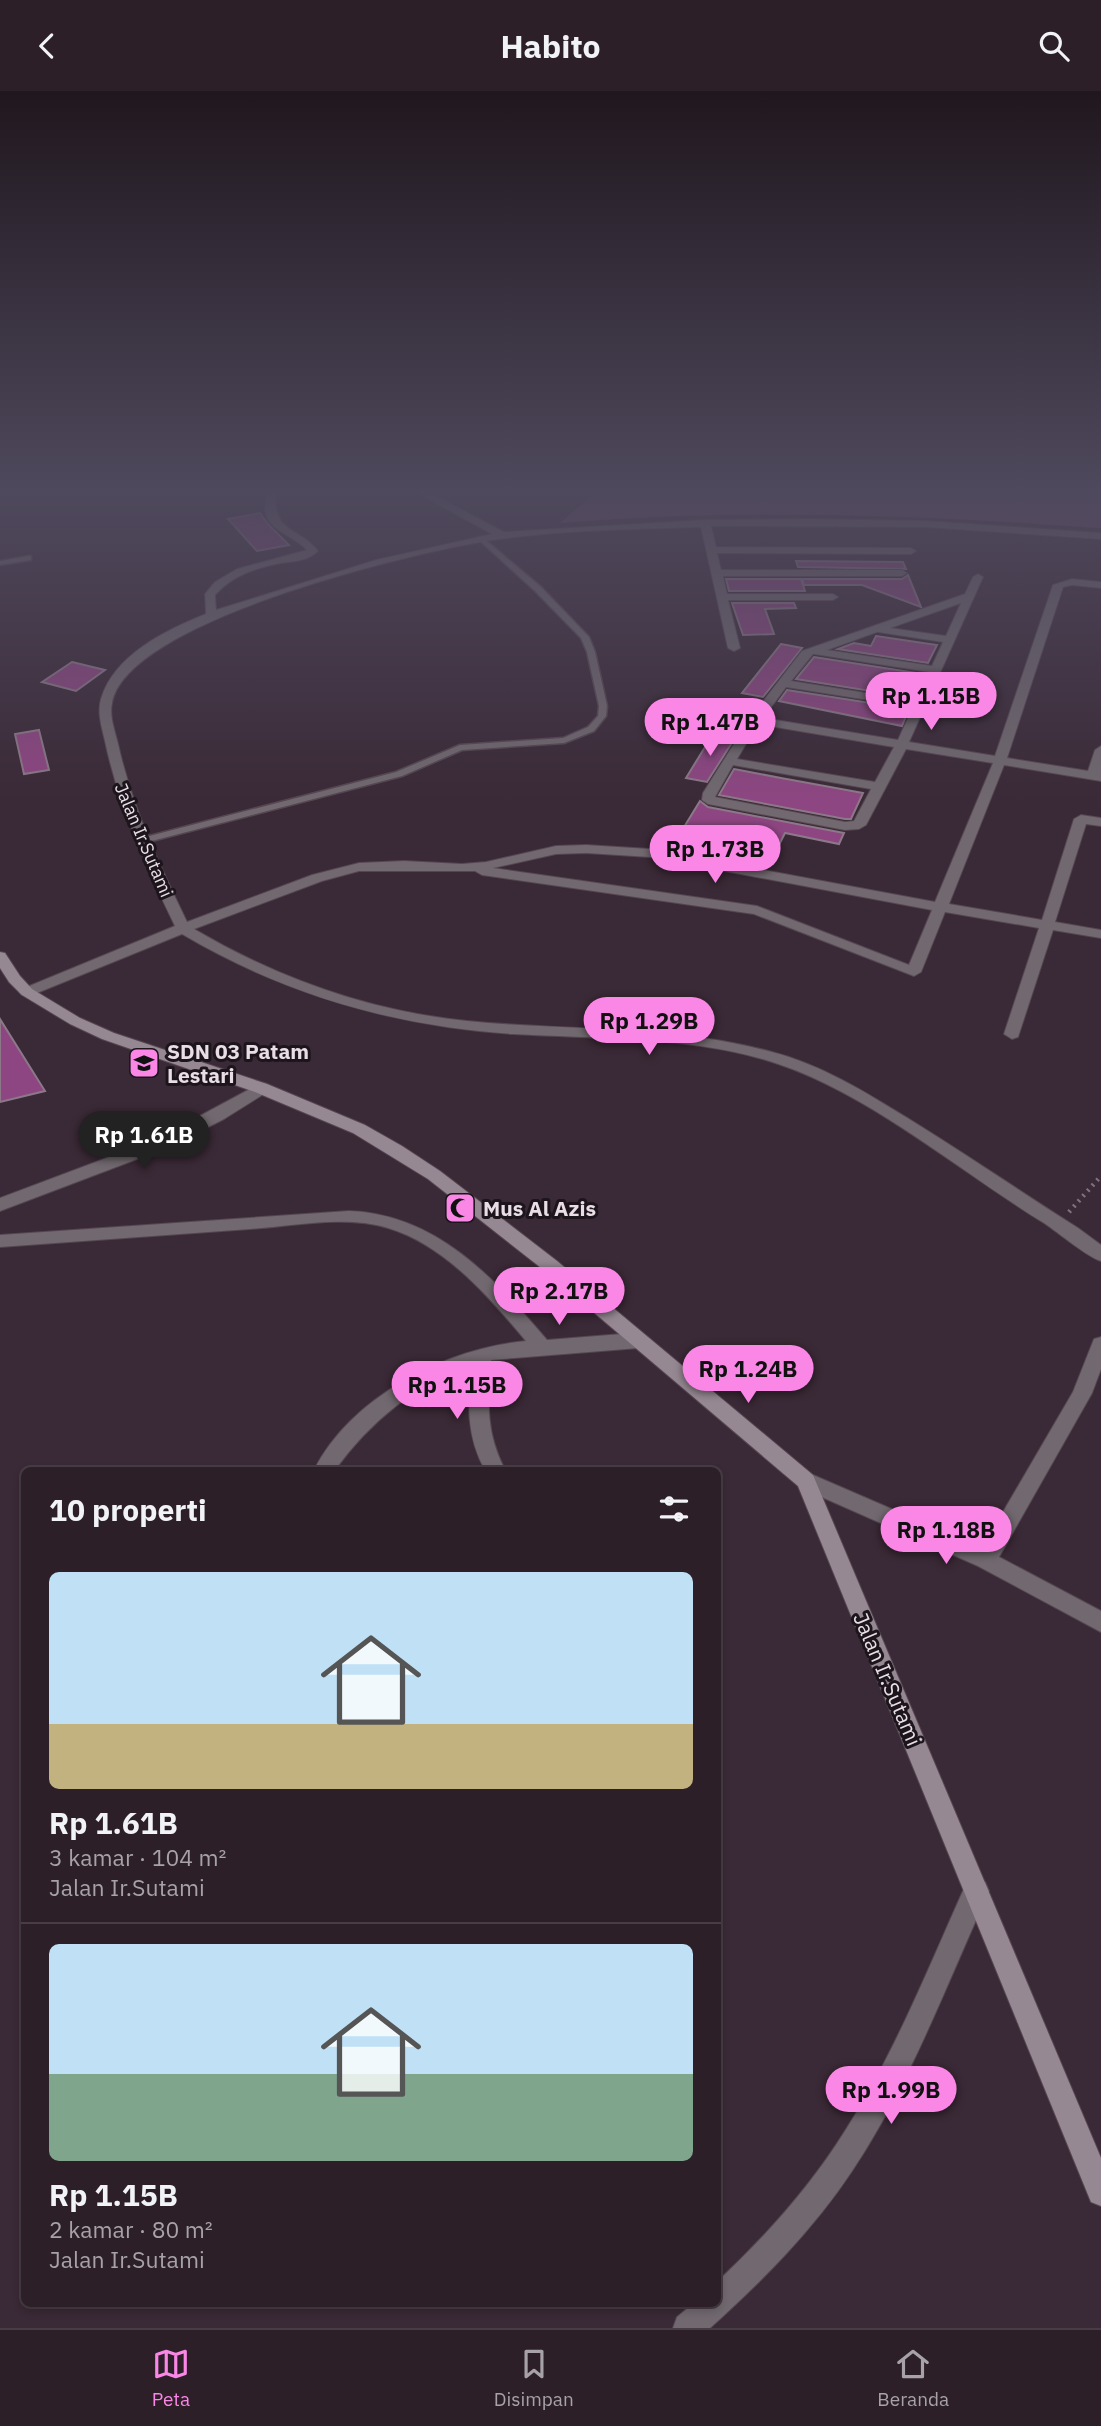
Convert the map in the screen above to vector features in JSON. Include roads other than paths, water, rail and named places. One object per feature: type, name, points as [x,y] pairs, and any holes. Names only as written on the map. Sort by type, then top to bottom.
[{"type":"street","points":[[210,595],[212,614]]},
{"type":"street","name":"Jalan Ir.Sutami","points":[[183,928],[141,841],[117,776],[105,709],[107,695],[119,677],[140,656],[175,632],[212,614],[273,595]]},
{"type":"street","points":[[27,992],[183,928],[317,878],[359,866],[461,868],[757,910],[914,972],[1000,760],[1055,595]]},
{"type":"street","points":[[970,596],[902,744],[862,823],[851,827],[708,800],[707,796],[755,720],[810,650],[970,596]]},
{"type":"street","points":[[734,648],[722,597],[833,597]]},
{"type":"street","points":[[874,628],[949,640]]},
{"type":"street","points":[[810,650],[936,670]]},
{"type":"street","points":[[784,683],[920,705]]},
{"type":"street","points":[[755,720],[1097,777],[1101,750]]},
{"type":"street","points":[[729,761],[880,787]]},
{"type":"street","points":[[1012,1034],[1045,924],[1081,819],[1101,822]]},
{"type":"street","points":[[461,868],[486,866],[556,850],[619,849],[1101,934]]},
{"type":"street","points":[[183,928],[223,953],[269,974],[329,997],[388,1013],[465,1024],[703,1044],[786,1060],[856,1093],[1101,1255]]},
{"type":"street","name":"Jalan Ir.Sutami","points":[[0,956],[14,979],[27,992],[75,1021],[108,1036],[261,1088],[359,1129],[434,1175],[551,1266],[806,1481],[1101,2192]]},
{"type":"street","points":[[0,1205],[163,1143],[218,1115],[261,1088]]},
{"type":"street","points":[[0,1241],[321,1218],[348,1217],[397,1224],[437,1246],[481,1279],[543,1347]]},
{"type":"street","points":[[326,1467],[338,1448],[403,1394],[430,1376],[482,1355],[543,1347],[639,1341]]},
{"type":"street","points":[[986,1560],[1082,1393],[1101,1344]]},
{"type":"street","points":[[482,1355],[478,1429],[482,1447],[493,1467]]},
{"type":"street","points":[[806,1481],[986,1560],[1101,1622]]},
{"type":"street","points":[[721,2298],[760,2263],[809,2206],[855,2141],[892,2075],[976,1891]]},
{"type":"street","points":[[688,2328],[711,2307]]},
{"type":"lane","points":[[141,841],[398,774],[460,748],[564,740],[591,729],[602,716],[603,706],[591,652],[585,637],[544,595]]},
{"type":"place","name":"SDN 03 Patam Lestari","points":[[144,1063]]},
{"type":"place","name":"Mus Al Azis","points":[[460,1208]]}]
